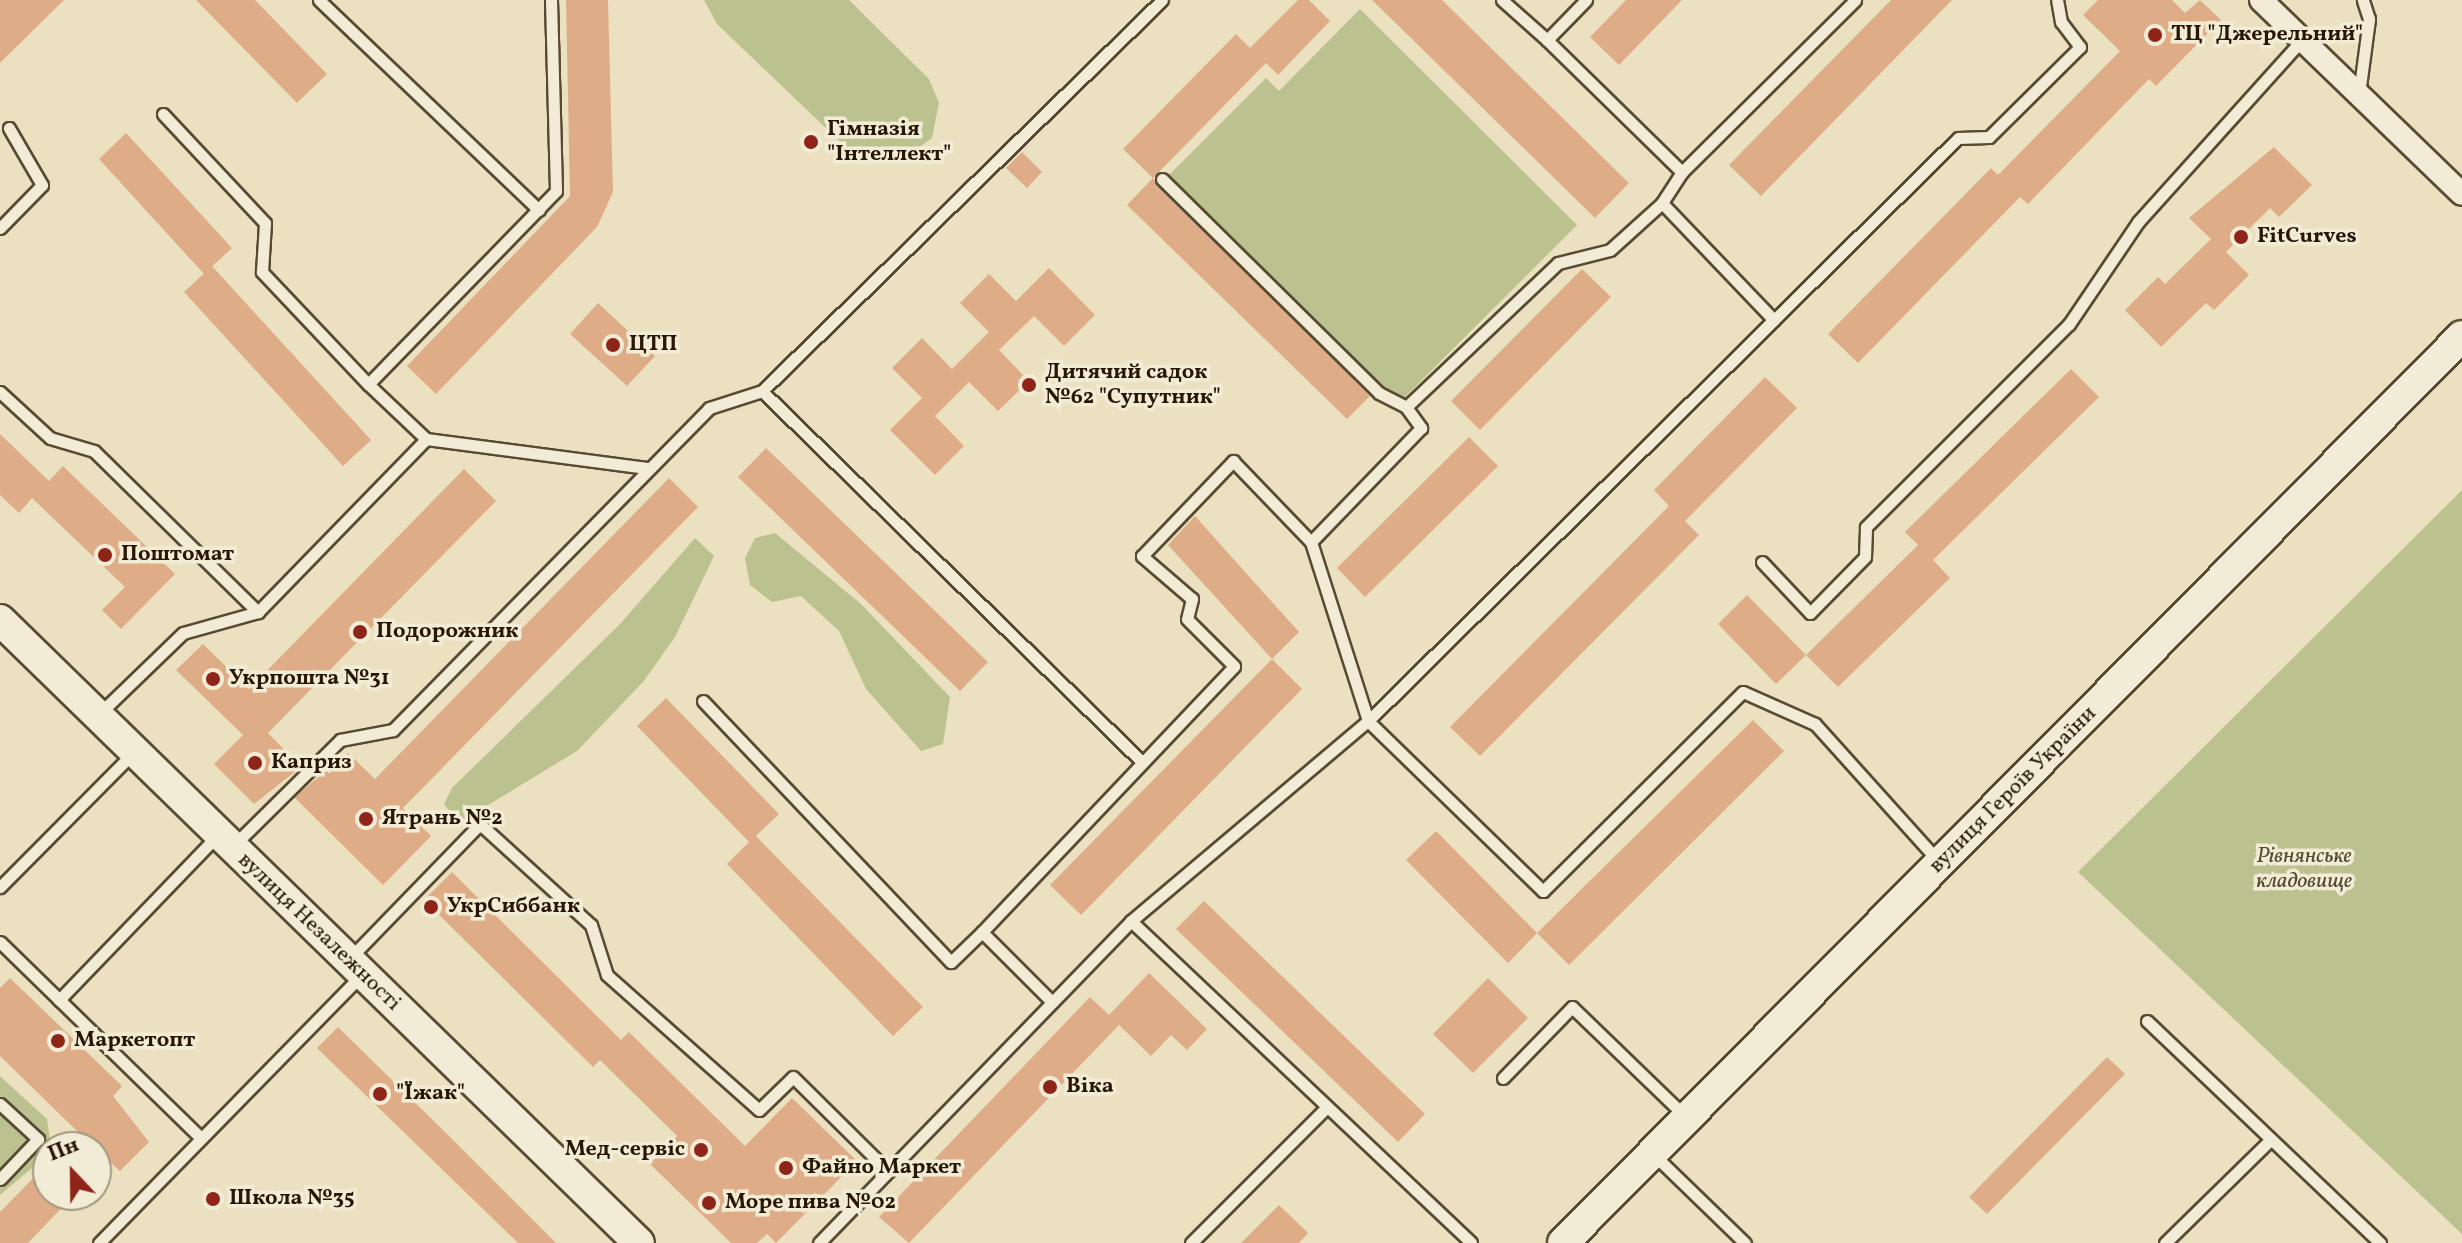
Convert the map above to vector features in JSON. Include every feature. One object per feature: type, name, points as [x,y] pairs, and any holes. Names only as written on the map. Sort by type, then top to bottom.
[{"type":"main road","name":"вулиця Героїв України","points":[[1563,1243],[2462,336]]},
{"type":"main road","name":"вулиця Незалежності","points":[[0,620],[639,1243]]},
{"type":"street","points":[[2261,0],[2462,194]]},
{"type":"lane","points":[[319,0],[539,210]]},
{"type":"lane","points":[[368,384],[556,191],[551,0]]},
{"type":"lane","points":[[59,1000],[226,840],[340,740],[393,730],[709,408],[762,391],[1162,0]]},
{"type":"lane","points":[[1502,0],[1682,172]]},
{"type":"lane","points":[[1547,40],[1586,0]]},
{"type":"lane","points":[[1406,407],[1558,263],[1610,250],[1662,203],[1682,172],[1855,0]]},
{"type":"lane","points":[[819,1243],[1131,921],[1368,721],[1958,138],[1989,137],[2080,47],[2061,22],[2057,0]]},
{"type":"lane","points":[[2359,95],[2369,19],[2363,0]]},
{"type":"lane","points":[[1762,562],[1810,613],[1865,557],[1866,527],[2069,324],[2138,222],[2302,40]]},
{"type":"lane","points":[[163,114],[265,223],[262,272],[368,384],[426,439],[647,468]]},
{"type":"lane","points":[[0,228],[42,185],[9,128]]},
{"type":"lane","points":[[1162,179],[1379,393],[1406,407],[1421,428],[1311,542]]},
{"type":"lane","points":[[1662,203],[1774,320]]},
{"type":"lane","points":[[762,391],[1142,762]]},
{"type":"lane","points":[[0,392],[50,438],[94,451],[258,612]]},
{"type":"lane","points":[[98,715],[183,633],[258,612],[426,439]]},
{"type":"lane","points":[[703,701],[951,962],[1234,666],[1187,619],[1192,599],[1142,556],[1233,461],[1311,542],[1368,721],[1543,891],[1743,692],[1815,724],[1940,863]]},
{"type":"lane","points":[[0,887],[134,751]]},
{"type":"lane","points":[[99,1243],[201,1138],[480,824],[591,925],[607,975],[759,1110],[793,1077],[888,1171]]},
{"type":"lane","points":[[1131,921],[1471,1243]]},
{"type":"lane","points":[[982,932],[1052,1002]]},
{"type":"lane","points":[[0,942],[201,1138]]},
{"type":"lane","points":[[1503,1078],[1572,1007],[1687,1118]]},
{"type":"lane","points":[[2147,1021],[2268,1142],[2380,1243]]},
{"type":"lane","points":[[0,1104],[38,1139],[0,1179]]},
{"type":"lane","points":[[1191,1243],[1327,1107]]},
{"type":"lane","points":[[2165,1243],[2268,1142]]},
{"type":"lane","points":[[1652,1153],[1745,1243]]},
{"type":"green space","points":[[704,0],[849,0],[929,79],[939,103],[932,138],[897,163],[855,156],[717,24]]},
{"type":"green space","points":[[1360,9],[1577,225],[1397,405],[1167,177],[1266,78],[1279,91]]},
{"type":"green space","name":"Рівнянське кладовище","points":[[2462,490],[2462,1234],[2078,872]]},
{"type":"green space","points":[[775,533],[861,604],[950,697],[943,744],[921,751],[866,689],[839,631],[801,596],[772,602],[750,585],[745,558],[755,538]]},
{"type":"green space","points":[[695,538],[714,556],[675,637],[643,682],[577,751],[465,819],[454,817],[444,804],[452,788],[620,624]]},
{"type":"green space","points":[[0,1076],[47,1119],[49,1131],[32,1131],[32,1168],[0,1195]]},
{"type":"building","points":[[0,0],[64,0],[0,63]]},
{"type":"building","points":[[196,0],[255,0],[327,74],[297,103]]},
{"type":"building","points":[[566,0],[608,0],[613,192],[597,227],[436,394],[407,366],[570,196]]},
{"type":"building","points":[[1298,0],[1309,0],[1330,21],[1278,75],[1266,63],[1153,178],[1123,149],[1236,34],[1250,48]]},
{"type":"building","points":[[1372,0],[1442,0],[1629,183],[1595,218]]},
{"type":"building","points":[[1626,0],[1682,0],[1619,65],[1590,37]]},
{"type":"building","points":[[1891,0],[1952,0],[1761,196],[1729,165]]},
{"type":"building","points":[[2098,0],[2172,0],[2185,13],[2200,0],[2221,20],[2156,86],[2149,79],[2028,204],[2020,197],[1858,363],[1828,334],[1991,168],[1998,175],[2120,51],[2083,15]]},
{"type":"building","points":[[126,133],[232,248],[204,274],[99,159]]},
{"type":"building","points":[[2274,147],[2312,185],[2279,217],[2270,208],[2226,252],[2249,275],[2214,310],[2206,303],[2161,347],[2125,310],[2158,277],[2165,284],[2211,239],[2189,218]]},
{"type":"building","points":[[1022,152],[1042,172],[1027,188],[1006,168]]},
{"type":"building","points":[[1153,178],[1370,396],[1347,419],[1127,205]]},
{"type":"building","points":[[212,266],[371,440],[343,466],[184,292]]},
{"type":"building","points":[[1049,268],[1095,315],[1064,346],[1034,316],[999,350],[1029,381],[998,411],[969,382],[935,416],[964,446],[935,475],[890,430],[922,398],[892,368],[922,338],[952,369],[989,332],[960,303],[989,274],[1016,301]]},
{"type":"building","points":[[1582,269],[1611,297],[1480,430],[1451,401]]},
{"type":"building","name":"ЦТП","points":[[598,303],[655,356],[627,386],[570,334]]},
{"type":"building","points":[[2071,369],[2099,397],[1933,560],[1950,578],[1838,687],[1806,655],[1918,545],[1905,532]]},
{"type":"building","points":[[1765,377],[1797,408],[1685,521],[1699,535],[1480,756],[1450,727],[1669,506],[1654,490]]},
{"type":"building","points":[[0,434],[49,481],[63,466],[175,574],[121,629],[102,610],[125,587],[32,498],[19,513],[0,495]]},
{"type":"building","points":[[1469,437],[1498,466],[1365,597],[1337,568]]},
{"type":"building","points":[[766,448],[988,662],[960,691],[738,477]]},
{"type":"building","points":[[464,469],[496,501],[268,733],[301,767],[254,804],[214,764],[243,735],[176,670],[203,644],[249,689]]},
{"type":"building","points":[[669,478],[698,507],[403,808],[431,836],[383,885],[294,797],[348,753],[375,779]]},
{"type":"building","points":[[1195,516],[1299,632],[1272,659],[1168,545]]},
{"type":"building","points":[[1747,595],[1806,655],[1776,684],[1718,624]]},
{"type":"building","points":[[1272,659],[1302,689],[1081,915],[1050,885]]},
{"type":"building","points":[[666,698],[779,814],[756,836],[923,1007],[893,1036],[727,864],[749,842],[637,726]]},
{"type":"building","points":[[1753,720],[1784,751],[1569,965],[1537,933]]},
{"type":"building","points":[[1436,831],[1537,933],[1508,963],[1406,860]]},
{"type":"building","points":[[452,872],[621,1040],[629,1032],[745,1146],[792,1098],[857,1161],[776,1243],[767,1234],[757,1243],[731,1243],[650,1164],[677,1136],[600,1060],[593,1067],[424,900]]},
{"type":"building","points":[[1204,901],[1425,1114],[1398,1142],[1176,929]]},
{"type":"building","points":[[1149,973],[1207,1029],[1187,1050],[1171,1035],[1151,1056],[1119,1025],[909,1243],[879,1217],[1090,997],[1109,1015]]},
{"type":"building","points":[[10,978],[122,1086],[113,1096],[149,1142],[120,1171],[112,1164],[112,1131],[77,1131],[0,1056],[0,988]]},
{"type":"building","points":[[1488,978],[1528,1018],[1473,1073],[1433,1034]]},
{"type":"building","points":[[338,1027],[556,1243],[518,1243],[317,1048]]},
{"type":"building","points":[[2107,1057],[2125,1074],[1987,1214],[1969,1197]]},
{"type":"building","points":[[32,1179],[32,1211],[59,1211],[28,1243],[0,1243],[0,1212]]},
{"type":"building","points":[[1279,1205],[1308,1233],[1299,1243],[1241,1243]]},
{"type":"place","name":"ТЦ \"Джерельний\"","points":[[2155,35]]},
{"type":"place","name":"Гімназія \"Інтеллект\"","points":[[811,142]]},
{"type":"place","name":"FitCurves","points":[[2241,237]]},
{"type":"place","name":"ЦТП","points":[[613,345]]},
{"type":"place","name":"Дитячий садок №62 \"Супутник\"","points":[[1029,385]]},
{"type":"place","name":"Поштомат","points":[[105,555]]},
{"type":"place","name":"Подорожник","points":[[360,632]]},
{"type":"place","name":"Укрпошта №31","points":[[213,679]]},
{"type":"place","name":"Каприз","points":[[255,763]]},
{"type":"place","name":"Ятрань №2","points":[[366,819]]},
{"type":"place","name":"УкрСиббанк","points":[[431,907]]},
{"type":"place","name":"Маркетопт","points":[[58,1041]]},
{"type":"place","name":"Віка","points":[[1050,1087]]},
{"type":"place","name":"\"Їжак\"","points":[[380,1094]]},
{"type":"place","name":"Мед-сервіс","points":[[701,1150]]},
{"type":"place","name":"Файно Маркет","points":[[786,1168]]},
{"type":"place","name":"Школа №35","points":[[213,1199]]},
{"type":"place","name":"Море пива №02","points":[[709,1203]]}]
